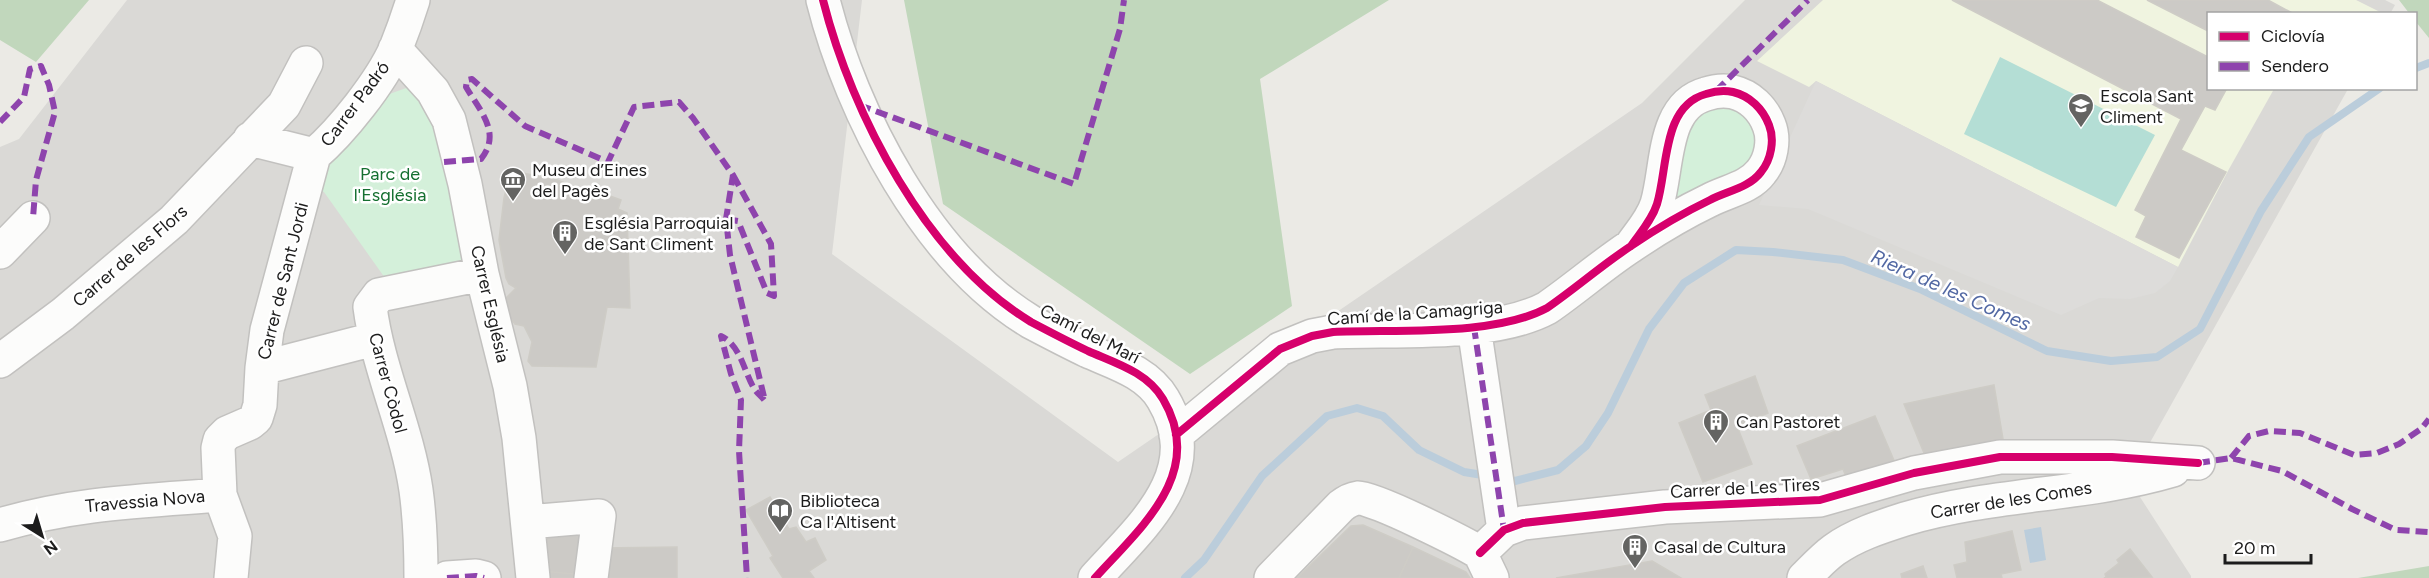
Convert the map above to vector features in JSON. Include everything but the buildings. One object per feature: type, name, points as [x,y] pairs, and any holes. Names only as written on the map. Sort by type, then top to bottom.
[{"type":"street","name":"Carrer Padró","points":[[250,139],[314,155],[330,141],[376,81],[395,49],[413,0]]},
{"type":"street","name":"Camí del Marí","points":[[824,0],[847,76],[859,105],[895,171],[938,237],[983,285],[1029,320],[1141,376],[1163,400],[1176,435],[1177,462],[1169,489],[1158,507],[1095,578]]},
{"type":"street","name":"Carrer Església","points":[[395,49],[433,91],[449,120],[465,184],[482,274],[510,386],[519,438],[533,578]]},
{"type":"street","points":[[250,139],[284,105],[306,63]]},
{"type":"street","name":"Camí de la Camagriga","points":[[1176,435],[1255,367],[1280,348],[1296,341],[1333,332],[1474,327],[1495,325],[1533,316],[1566,295],[1630,246],[1711,199],[1749,183],[1761,172],[1769,158],[1772,142],[1770,126],[1762,111],[1749,99],[1733,92],[1716,91],[1700,96],[1686,106],[1676,120],[1658,202],[1652,217],[1630,246]]},
{"type":"street","name":"Carrer de les Flors","points":[[0,361],[63,314],[138,253],[174,220],[250,139]]},
{"type":"street","name":"Carrer de Sant Jordi","points":[[220,495],[218,448],[220,440],[256,418],[260,405],[267,330],[314,155]]},
{"type":"street","points":[[0,252],[33,218]]},
{"type":"street","name":"Carrer Còdol","points":[[421,578],[421,540],[416,489],[392,395],[374,339],[370,307],[379,295],[482,274]]},
{"type":"street","points":[[1474,327],[1504,530]]},
{"type":"street","points":[[262,368],[374,339]]},
{"type":"street","name":"Carrer de Les Tires","points":[[1486,566],[1504,530],[1523,523],[1665,507],[1820,500],[1914,472],[2000,457],[2112,457],[2198,463]]},
{"type":"street","name":"Carrer de les Comes","points":[[1804,578],[1833,551],[1851,540],[1871,530],[1919,515],[1980,501],[2143,479],[2198,463]]},
{"type":"street","points":[[220,495],[235,536],[231,578]]},
{"type":"street","name":"Travessia Nova","points":[[0,525],[93,504],[220,495]]},
{"type":"street","points":[[1271,578],[1341,506],[1358,498],[1377,503],[1486,566]]},
{"type":"street","points":[[528,522],[599,516],[591,578]]},
{"type":"street","points":[[447,578],[476,576],[484,578]]},
{"type":"shaded area","points":[[0,0],[89,0],[36,62],[0,40]]},
{"type":"shaded area","points":[[127,0],[862,0],[832,254],[1118,462],[1642,103],[1745,0],[2385,0],[2395,5],[2391,12],[2207,12],[2207,90],[2347,90],[2129,480],[2191,578],[0,578],[0,147],[19,139]]},
{"type":"shaded area","points":[[904,0],[1389,0],[1260,79],[1292,306],[1190,374],[943,204]]},
{"type":"shaded area","name":"Escola Sant Climent","points":[[1823,0],[2356,0],[2380,12],[2207,12],[2207,90],[2273,90],[2178,267],[1816,81],[1809,87],[1757,61]]},
{"type":"shaded area","points":[[2399,0],[2429,0],[2429,38],[2417,23],[2417,12],[2408,12]]},
{"type":"shaded area","points":[[2000,57],[2155,135],[2116,207],[1964,134]]},
{"type":"shaded area","points":[[1816,81],[2178,267],[2170,281],[2155,293],[2130,299],[2099,298],[2061,315],[1808,209],[1759,205]]},
{"type":"shaded area","points":[[2041,527],[2046,560],[2030,563],[2024,530]]},
{"type":"shaded area","points":[[2429,566],[2429,578],[2358,578]]},
{"type":"green space","name":"Parc de l'Església","points":[[409,87],[435,121],[465,261],[385,278],[324,192],[317,189],[322,174],[384,96]]},
{"type":"green space","points":[[1730,101],[1758,126],[1754,164],[1671,213],[1680,135],[1692,112]]},
{"type":"waterway","name":"Riera de les Comes","points":[[2417,68],[2429,63]]},
{"type":"waterway","name":"Riera de les Comes","points":[[1504,479],[1515,481],[1558,470],[1586,446],[1608,413],[1649,329],[1684,283],[1736,250],[1843,260],[1920,289],[2047,351],[2111,361],[2157,357],[2200,329],[2261,211],[2309,137],[2377,90]]},
{"type":"waterway","name":"Riera de les Comes","points":[[1185,578],[1204,560],[1262,476],[1327,416],[1357,408],[1383,416],[1419,450],[1464,472],[1489,476]]},
{"type":"marked path","points":[[859,105],[1074,184],[1120,29],[1124,0]]},
{"type":"marked path","points":[[1716,91],[1808,0]]},
{"type":"marked path","points":[[0,122],[24,97],[30,69],[41,66],[49,85],[55,112],[36,180],[33,218]]},
{"type":"marked path","points":[[444,162],[481,159],[487,149],[489,140],[487,122],[466,87],[467,80],[472,79],[525,126],[608,162],[634,107],[679,102],[693,118],[733,175],[726,219],[730,255],[765,401],[751,383],[738,353],[728,340],[721,336],[741,400],[739,451],[747,578]]},
{"type":"marked path","points":[[726,219],[738,221],[767,293],[774,296],[771,244],[733,175]]},
{"type":"marked path","points":[[1474,327],[1504,530],[1500,533]]},
{"type":"marked path","points":[[2231,458],[2249,436],[2269,431],[2300,433],[2354,455],[2377,453],[2399,444],[2421,429],[2429,419]]},
{"type":"marked path","points":[[2198,463],[2231,458],[2282,471],[2396,530],[2429,532]]},
{"type":"marked path","points":[[447,578],[476,576],[484,578]]},
{"type":"cycle path","points":[[823,0],[853,90],[874,136],[927,223],[959,261],[993,295],[1031,322],[1081,348],[1130,369],[1148,382],[1163,399],[1175,426],[1177,451],[1173,475],[1148,519],[1095,578]]},
{"type":"cycle path","points":[[1176,435],[1280,349],[1312,336],[1333,332],[1472,328],[1499,324],[1547,308],[1650,233],[1690,210],[1744,186],[1756,177],[1767,162],[1772,137],[1766,119],[1755,104],[1739,94],[1720,91],[1706,94],[1692,101],[1681,111],[1669,140],[1655,210],[1631,246]]},
{"type":"cycle path","points":[[1480,553],[1504,530],[1523,523],[1665,507],[1820,500],[1914,473],[2000,457],[2112,457],[2198,463]]},
{"type":"place","name":"Escola Sant Climent","points":[[2081,129]]},
{"type":"place","name":"Museu d’Eines del Pagès","points":[[513,203]]},
{"type":"place","name":"Església Parroquial de Sant Climent","points":[[565,256]]},
{"type":"place","name":"Can Pastoret","points":[[1716,445]]},
{"type":"place","name":"Biblioteca Ca l'Altisent","points":[[780,534]]},
{"type":"place","name":"Casal de Cultura","points":[[1635,570]]}]
